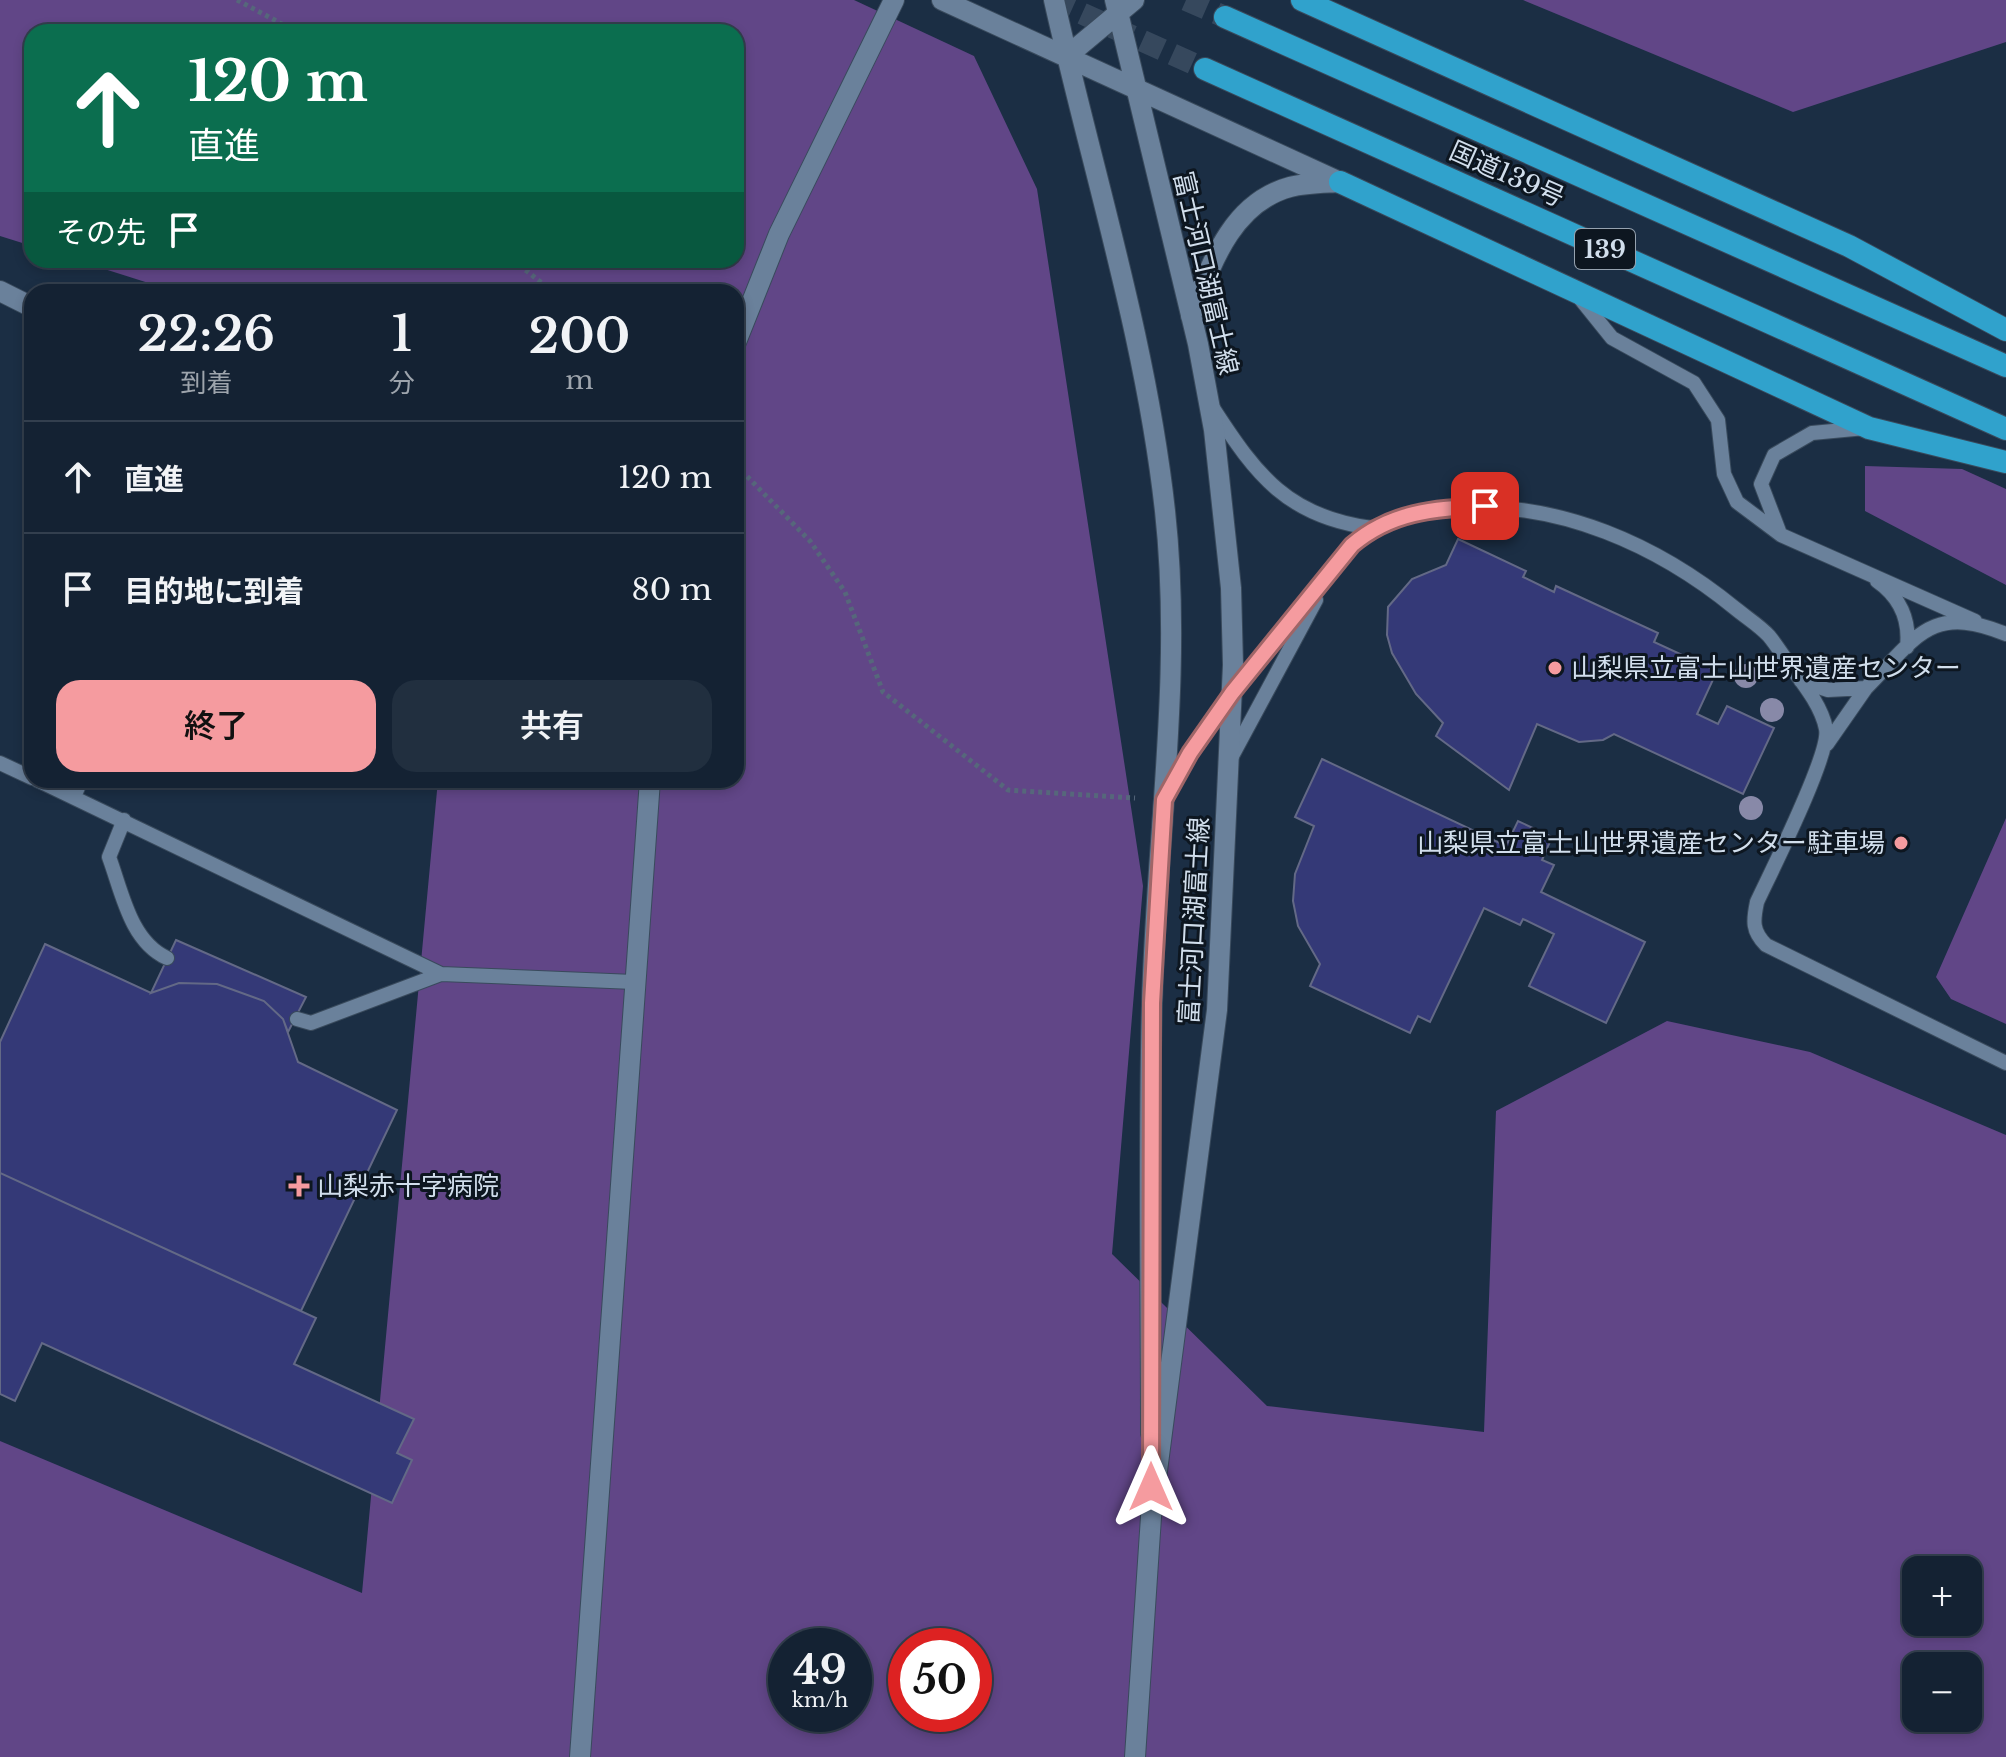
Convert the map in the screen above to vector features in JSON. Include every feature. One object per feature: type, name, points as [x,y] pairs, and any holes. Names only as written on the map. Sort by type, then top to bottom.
[{"type":"highway","points":[[1302,0],[1849,246],[2006,330]]},
{"type":"highway","name":"国道139号","points":[[1225,17],[2006,366]]},
{"type":"highway","name":"国道139号","points":[[1205,69],[2006,429]]},
{"type":"highway","points":[[1340,182],[1869,428],[2006,462]]},
{"type":"main road","points":[[744,322],[779,234],[894,0]]},
{"type":"main road","points":[[942,0],[1340,182]]},
{"type":"main road","name":"富士河口湖富士線","points":[[1054,0],[1140,358],[1158,455],[1170,590],[1164,800],[1152,1003],[1151,1517]]},
{"type":"main road","points":[[1067,56],[1122,4]]},
{"type":"main road","name":"富士河口湖富士線","points":[[1122,4],[1136,87],[1208,401],[1224,509],[1231,588],[1232,693],[1217,1010],[1151,1517],[1135,1757]]},
{"type":"main road","points":[[1191,317],[1215,256],[1234,225],[1262,199],[1291,186],[1340,182]]},
{"type":"main road","points":[[0,291],[24,303]]},
{"type":"main road","points":[[580,1757],[649,788]]},
{"type":"lane","points":[[1574,290],[1612,338],[1694,383],[1718,420],[1724,474],[1737,502],[1781,535],[2006,634]]},
{"type":"lane","points":[[1208,401],[1238,447],[1278,491],[1318,517],[1372,528]]},
{"type":"lane","points":[[1781,535],[1767,507],[1761,484],[1774,455],[1812,433],[1869,428]]},
{"type":"lane","points":[[1164,800],[1190,753],[1232,693],[1333,568],[1372,528],[1396,516],[1429,510],[1485,506],[1533,510],[1586,524],[1637,546],[1706,584],[1768,635],[1820,713],[1827,744]]},
{"type":"lane","points":[[1857,567],[1884,586],[1900,605],[1909,627],[1907,647]]},
{"type":"lane","points":[[1229,761],[1333,568]]},
{"type":"lane","points":[[1975,621],[1945,621],[1925,629],[1866,688],[1827,744],[1757,902],[1753,922],[1757,935],[1766,945],[2006,1063]]},
{"type":"lane","points":[[1801,681],[1828,690],[1866,688]]},
{"type":"lane","points":[[0,763],[24,774]]},
{"type":"lane","points":[[54,788],[441,974]]},
{"type":"lane","points":[[74,797],[78,788]]},
{"type":"lane","points":[[124,820],[109,857],[138,935],[152,951],[167,958]]},
{"type":"lane","points":[[297,1019],[311,1023],[441,974],[634,982]]},
{"type":"path","points":[[237,0],[282,24]]},
{"type":"path","points":[[523,268],[543,284]]},
{"type":"path","points":[[744,473],[810,541],[845,592],[883,692],[1008,790],[1164,800]]},
{"type":"shaded area","points":[[0,0],[854,0],[974,56],[1037,189],[1143,886],[1112,1254],[1267,1406],[1484,1432],[1496,1111],[1667,1021],[1810,1052],[2006,1135],[2006,1757],[0,1757],[0,1441],[362,1593],[437,788],[744,788],[744,284],[152,284],[101,268],[744,268],[744,24],[24,24],[24,244],[0,236]]},
{"type":"shaded area","points":[[1523,0],[2006,0],[2006,42],[1793,112]]},
{"type":"shaded area","points":[[1865,466],[1962,469],[2006,489],[2006,585],[1865,511]]},
{"type":"shaded area","points":[[2006,818],[2006,1024],[1951,999],[1936,977]]},
{"type":"building","name":"山梨県立富士山世界遺産センター","points":[[1458,539],[1526,571],[1523,577],[1554,592],[1556,586],[1658,633],[1654,642],[1717,671],[1697,714],[1718,724],[1727,706],[1774,728],[1743,794],[1614,734],[1603,740],[1579,742],[1537,724],[1509,790],[1436,736],[1443,723],[1416,694],[1392,653],[1387,635],[1388,607],[1412,579],[1446,565]]},
{"type":"building","points":[[1322,759],[1506,846],[1518,821],[1552,837],[1542,860],[1554,865],[1541,892],[1645,942],[1606,1023],[1529,986],[1554,934],[1523,919],[1520,925],[1484,908],[1430,1022],[1418,1016],[1410,1033],[1310,986],[1320,964],[1298,926],[1293,901],[1295,874],[1314,826],[1295,817]]},
{"type":"building","points":[[176,940],[306,997],[288,1032],[283,1019],[264,1001],[217,984],[179,983],[151,993]]},
{"type":"building","points":[[45,944],[151,993],[179,983],[217,984],[264,1001],[283,1019],[298,1062],[397,1110],[301,1311],[0,1173],[0,1042]]},
{"type":"building","points":[[0,1173],[316,1318],[294,1364],[414,1419],[397,1453],[412,1460],[392,1503],[42,1343],[15,1401],[0,1394]]},
{"type":"tunnel","points":[[1052,0],[1205,69]]},
{"type":"tunnel","points":[[1186,0],[1225,17]]},
{"type":"place","name":"山梨県立富士山世界遺産センター","points":[[1555,668]]},
{"type":"place","name":"山梨県立富士山世界遺産センター駐車場","points":[[1901,843]]},
{"type":"place","name":"山梨赤十字病院","points":[[299,1186]]},
{"type":"route","points":[[1151,1487],[1152,1003],[1164,800],[1190,753],[1232,693],[1352,545],[1372,528],[1396,516],[1485,506]]}]
